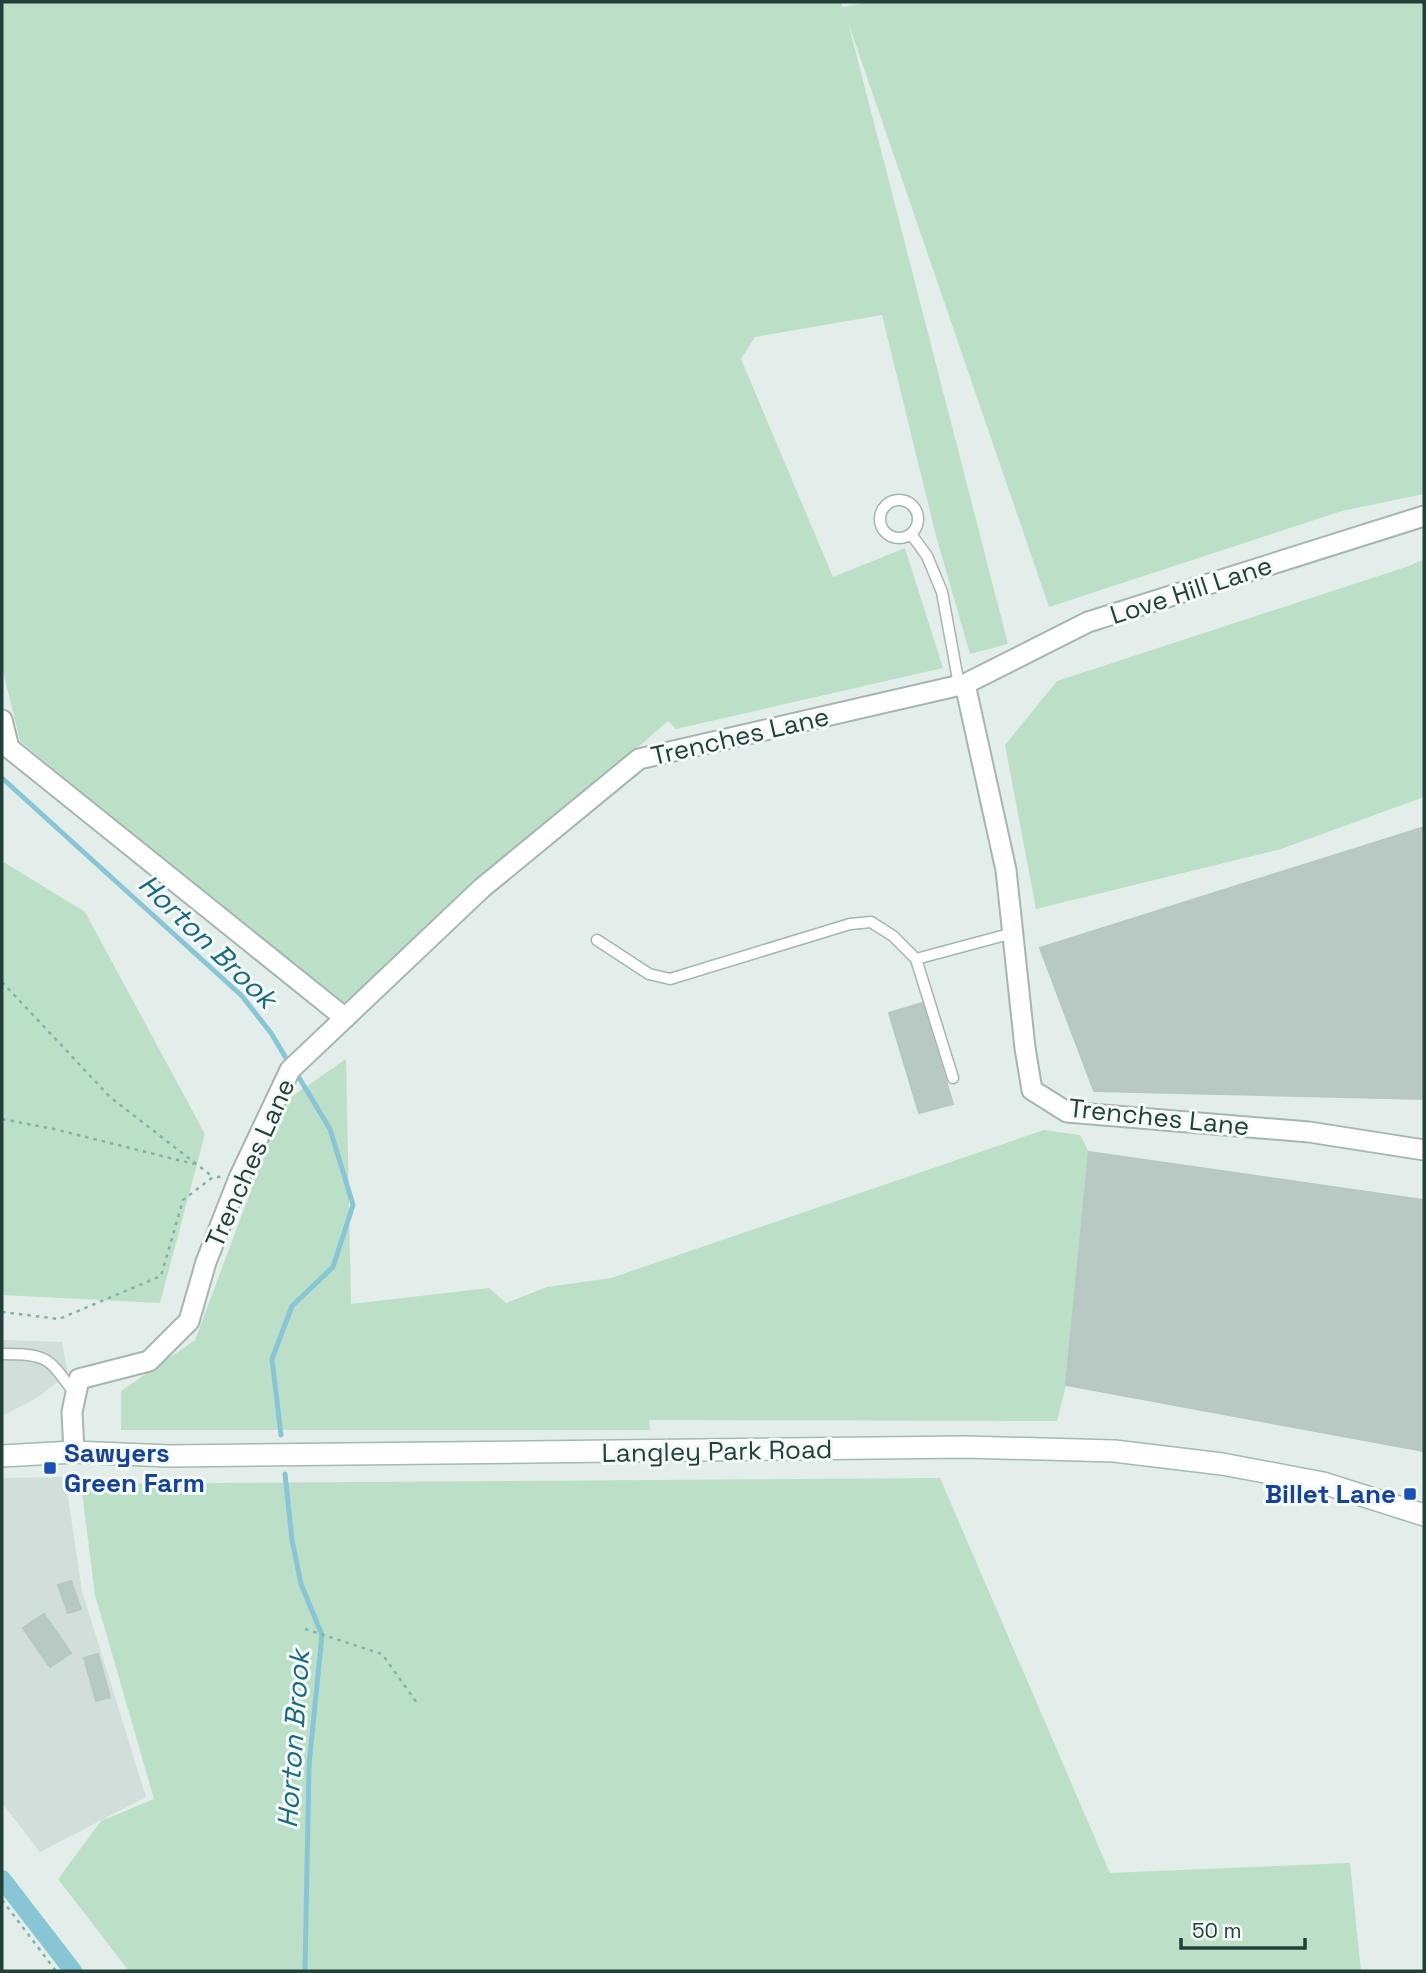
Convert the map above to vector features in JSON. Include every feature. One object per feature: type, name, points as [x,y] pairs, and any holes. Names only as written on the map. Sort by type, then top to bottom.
[{"type":"main road","name":"Langley Park Road","points":[[2,1456],[74,1452],[169,1456],[966,1447],[1114,1451],[1222,1464],[1323,1483],[1424,1515]]},
{"type":"street","name":"Love Hill Lane","points":[[962,684],[1088,622],[1424,516]]},
{"type":"street","name":"Trenches Lane","points":[[76,1396],[79,1379],[149,1361],[189,1321],[206,1262],[239,1178],[293,1067],[482,888],[639,759],[962,684],[1006,870],[1032,1090],[1068,1112],[1309,1132],[1424,1150]]},
{"type":"street","points":[[2,720],[9,748],[345,1018]]},
{"type":"street","points":[[74,1452],[72,1412],[76,1396]]},
{"type":"lane","points":[[911,534],[927,556],[942,592],[962,684]]},
{"type":"lane","points":[[597,940],[649,974],[670,979],[850,924],[871,922],[893,936],[916,959],[953,1078]]},
{"type":"lane","points":[[916,959],[1013,933]]},
{"type":"lane","points":[[2,1354],[37,1356],[50,1362],[76,1396]]},
{"type":"path","points":[[2,982],[110,1097],[214,1177],[239,1178]]},
{"type":"path","points":[[2,1119],[54,1129],[198,1165]]},
{"type":"path","points":[[2,1312],[60,1320],[161,1276],[183,1200],[214,1177]]},
{"type":"path","points":[[305,1629],[382,1654],[417,1703]]},
{"type":"path","points":[[2,1900],[56,1971]]},
{"type":"shaded area","points":[[2,1340],[62,1342],[68,1375],[33,1400],[2,1416]]},
{"type":"shaded area","points":[[65,1477],[82,1591],[146,1797],[40,1852],[2,1803],[2,1478]]},
{"type":"green space","points":[[2,2],[841,2],[843,7],[867,2],[1424,2],[1424,494],[1342,511],[1049,607],[848,22],[1008,644],[970,654],[936,536],[882,315],[755,337],[741,359],[833,577],[905,548],[943,668],[676,729],[668,721],[340,1006],[20,741],[2,667]]},
{"type":"green space","points":[[1424,559],[1424,797],[1281,849],[1036,909],[1005,745],[1057,681]]},
{"type":"green space","points":[[2,861],[85,912],[205,1134],[160,1303],[2,1295]]},
{"type":"green space","points":[[346,1059],[351,1304],[489,1288],[506,1303],[547,1287],[611,1278],[1044,1130],[1080,1135],[1089,1152],[1066,1385],[1057,1421],[649,1420],[650,1430],[121,1430],[121,1391],[195,1340],[284,1102]]},
{"type":"green space","points":[[940,1478],[1110,1873],[1350,1863],[1361,1971],[129,1971],[58,1879],[101,1821],[154,1799],[95,1595],[81,1484]]},
{"type":"building","points":[[1424,827],[1424,1099],[1094,1091],[1040,948]]},
{"type":"building","points":[[922,1003],[953,1104],[919,1113],[889,1013]]},
{"type":"building","points":[[1089,1152],[1424,1200],[1424,1451],[1066,1385]]},
{"type":"building","points":[[71,1581],[81,1609],[68,1613],[58,1585]]},
{"type":"building","points":[[44,1614],[71,1653],[50,1667],[23,1628]]},
{"type":"building","points":[[98,1654],[110,1697],[96,1701],[84,1658]]},
{"type":"waterway","name":"Horton Brook","points":[[2,778],[242,996],[271,1033],[289,1063]]},
{"type":"waterway","name":"Horton Brook","points":[[281,1435],[272,1359],[292,1306],[333,1267],[353,1205],[330,1129],[295,1071]]},
{"type":"waterway","name":"Horton Brook","points":[[285,1474],[292,1540],[301,1584],[322,1635],[309,1765],[305,1971]]},
{"type":"waterway","points":[[2,1879],[73,1971]]},
{"type":"place","name":"Sawyers Green Farm","points":[[50,1468]]},
{"type":"place","name":"Billet Lane","points":[[1410,1494]]}]
